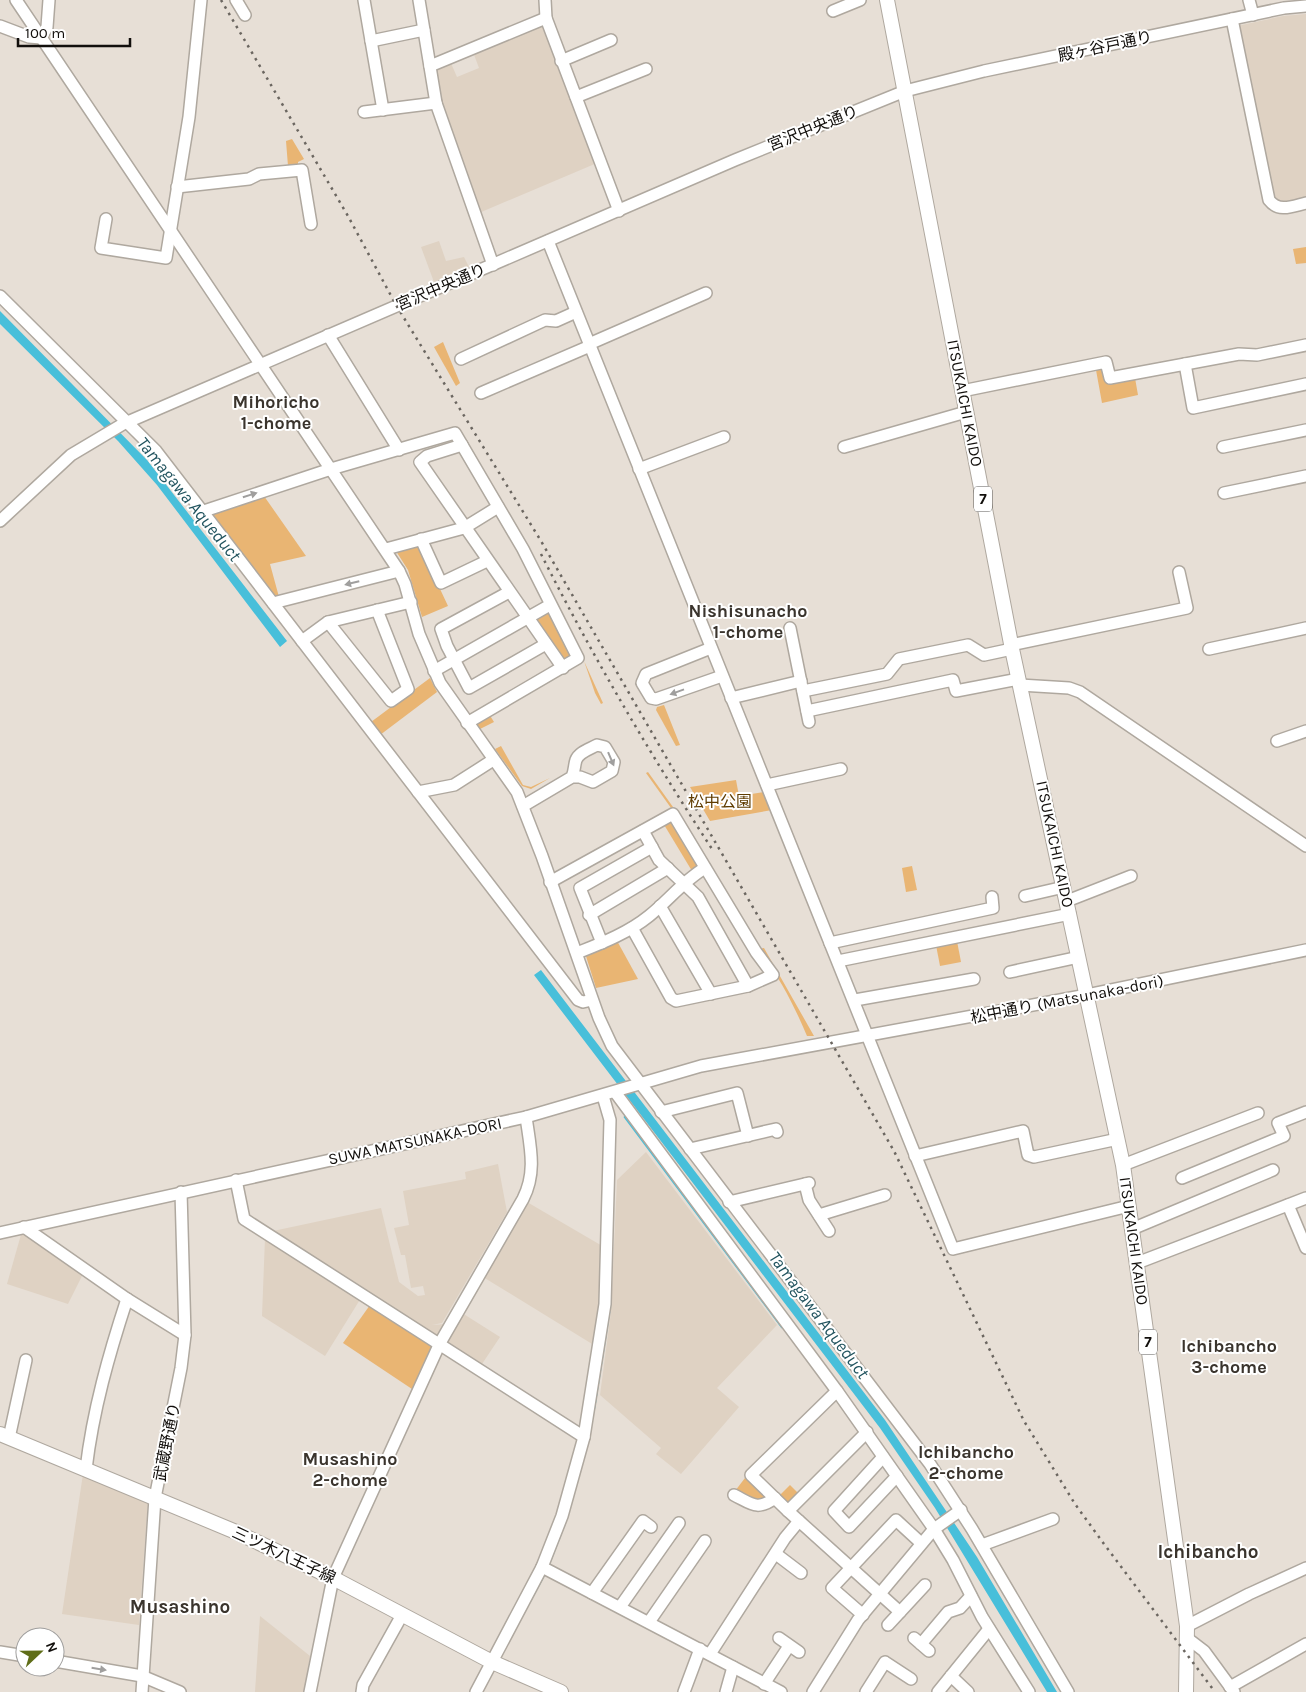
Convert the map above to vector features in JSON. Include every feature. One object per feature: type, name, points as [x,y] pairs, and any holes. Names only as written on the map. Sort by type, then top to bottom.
[{"type":"main road","name":"ITSUKAICHI KAIDO","points":[[887,0],[1019,682],[1123,1165],[1187,1632],[1186,1692]]},
{"type":"main road","name":"三ツ木八王子線","points":[[5,1436],[236,1532],[333,1578],[492,1662],[561,1692]]},
{"type":"street","points":[[16,0],[386,549],[399,571],[411,602],[419,634],[434,671],[467,723],[493,760],[511,781],[523,806],[577,953],[592,1000],[627,1088],[883,1457],[938,1527],[989,1629],[1029,1692]]},
{"type":"street","points":[[41,38],[46,27],[49,0]]},
{"type":"street","points":[[106,219],[100,248],[166,258],[189,117],[201,0]]},
{"type":"street","points":[[236,0],[245,15]]},
{"type":"street","points":[[364,0],[383,110]]},
{"type":"street","points":[[419,0],[436,103],[493,265]]},
{"type":"street","points":[[545,0],[546,18],[620,211]]},
{"type":"street","points":[[833,11],[860,0]]},
{"type":"street","points":[[1249,0],[1253,14]]},
{"type":"street","name":"殿ヶ谷戸通り","points":[[905,91],[984,71],[1253,14],[1306,6]]},
{"type":"street","points":[[430,66],[546,18]]},
{"type":"street","points":[[1232,19],[1269,200],[1273,205],[1283,208],[1306,203]]},
{"type":"street","points":[[0,26],[29,37],[41,38]]},
{"type":"street","points":[[371,41],[424,30]]},
{"type":"street","points":[[562,61],[611,40]]},
{"type":"street","points":[[576,97],[646,69]]},
{"type":"street","name":"宮沢中央通り","points":[[0,521],[70,455],[100,436],[124,424],[328,334],[620,211],[735,160],[905,91]]},
{"type":"street","points":[[364,112],[436,103]]},
{"type":"street","points":[[178,186],[249,179],[259,174],[302,170],[311,224]]},
{"type":"street","points":[[548,241],[953,1249],[1129,1206]]},
{"type":"street","points":[[484,388],[589,345],[706,293]]},
{"type":"street","points":[[0,296],[124,424],[156,451],[578,1000],[583,1002],[592,1000]]},
{"type":"street","points":[[461,359],[545,320],[556,321],[576,312]]},
{"type":"street","points":[[328,334],[399,450]]},
{"type":"street","points":[[962,391],[1106,362],[1110,378],[1239,354],[1257,355],[1306,344]]},
{"type":"street","points":[[1185,364],[1193,408],[1306,384]]},
{"type":"street","points":[[844,448],[966,412]]},
{"type":"street","points":[[1223,447],[1306,430]]},
{"type":"street","points":[[204,511],[331,469],[455,433],[523,549],[578,658],[467,723]]},
{"type":"street","points":[[639,469],[724,437]]},
{"type":"street","points":[[462,445],[427,456],[420,462],[563,668]]},
{"type":"street","points":[[1224,493],[1306,476]]},
{"type":"street","points":[[386,549],[464,528],[498,507]]},
{"type":"street","points":[[421,539],[441,583],[487,561]]},
{"type":"street","points":[[273,603],[399,571]]},
{"type":"street","points":[[731,698],[887,674],[899,660],[968,645],[984,655],[1187,608],[1179,572]]},
{"type":"street","points":[[509,592],[441,629],[454,660],[469,688],[546,644]]},
{"type":"street","points":[[302,640],[328,622],[411,602]]},
{"type":"street","points":[[434,671],[550,605]]},
{"type":"street","points":[[328,622],[391,701],[408,689],[377,610]]},
{"type":"street","points":[[790,628],[808,716],[953,680],[956,692],[1019,682],[1069,688],[1080,692],[1306,846]]},
{"type":"street","points":[[1209,649],[1306,628]]},
{"type":"street","points":[[711,648],[646,674],[642,683],[651,698],[656,699],[722,676]]},
{"type":"street","points":[[1277,741],[1306,731]]},
{"type":"street","points":[[418,792],[454,785],[493,760]]},
{"type":"street","points":[[767,785],[841,769]]},
{"type":"street","points":[[827,772],[830,785]]},
{"type":"street","points":[[523,806],[576,774]]},
{"type":"street","points":[[550,882],[673,814],[756,952],[773,974],[748,986],[673,1000],[632,928]]},
{"type":"street","points":[[643,831],[659,860],[698,897],[748,986]]},
{"type":"street","points":[[602,943],[589,915],[580,888],[652,847]]},
{"type":"street","points":[[589,915],[668,868]]},
{"type":"street","points":[[577,953],[632,928],[660,906],[684,883],[705,868]]},
{"type":"street","points":[[838,961],[1068,908],[1130,876]]},
{"type":"street","points":[[1025,896],[1064,887]]},
{"type":"street","points":[[830,943],[993,908],[992,897]]},
{"type":"street","points":[[660,906],[711,994]]},
{"type":"street","name":"松中通り (Matsunaka-dori)","points":[[828,1043],[1087,996],[1306,950]]},
{"type":"street","points":[[1010,972],[1079,957]]},
{"type":"street","points":[[854,1000],[906,987],[969,978]]},
{"type":"street","name":"SUWA MATSUNAKA-DORI","points":[[0,1233],[526,1117],[701,1066],[828,1043]]},
{"type":"street","points":[[627,1088],[661,1112],[870,1384],[982,1545],[1068,1692]]},
{"type":"street","points":[[661,1112],[737,1093],[748,1136]]},
{"type":"street","points":[[476,1692],[545,1569],[565,1518],[584,1437],[605,1304],[610,1120],[603,1096]]},
{"type":"street","points":[[1182,1178],[1284,1136],[1278,1123],[1306,1112]]},
{"type":"street","points":[[1123,1165],[1258,1113]]},
{"type":"street","points":[[310,1692],[333,1578],[440,1343],[531,1182],[533,1166],[526,1117]]},
{"type":"street","points":[[690,1149],[776,1130],[777,1132]]},
{"type":"street","points":[[915,1156],[1023,1131],[1028,1155],[1034,1157],[1118,1139]]},
{"type":"street","points":[[1132,1229],[1273,1170]]},
{"type":"street","points":[[236,1180],[244,1219],[584,1437]]},
{"type":"street","points":[[729,1202],[807,1184],[809,1200],[829,1231]]},
{"type":"street","points":[[819,1215],[884,1191],[888,1207]]},
{"type":"street","name":"武蔵野通り","points":[[142,1692],[155,1498],[181,1368],[185,1335],[181,1192]]},
{"type":"street","points":[[1137,1263],[1306,1198]]},
{"type":"street","points":[[1288,1205],[1306,1248]]},
{"type":"street","points":[[24,1227],[127,1299],[185,1335]]},
{"type":"street","points":[[86,1469],[94,1414],[127,1299]]},
{"type":"street","points":[[5,1436],[26,1360]]},
{"type":"street","points":[[838,1391],[751,1475],[900,1612]]},
{"type":"street","points":[[788,1511],[867,1432]]},
{"type":"street","points":[[883,1457],[834,1511],[849,1527],[897,1476]]},
{"type":"street","points":[[734,1495],[756,1506],[765,1505],[775,1498]]},
{"type":"street","points":[[813,1692],[863,1615],[880,1593],[921,1543],[958,1512]]},
{"type":"street","points":[[982,1545],[1053,1518]]},
{"type":"street","points":[[863,1615],[832,1588],[896,1520],[921,1543]]},
{"type":"street","points":[[592,1593],[643,1521],[651,1527]]},
{"type":"street","points":[[684,1692],[705,1652],[799,1521]]},
{"type":"street","points":[[620,1607],[679,1523]]},
{"type":"street","points":[[649,1622],[705,1541]]},
{"type":"street","points":[[776,1554],[801,1573]]},
{"type":"street","points":[[1306,1568],[1249,1594],[1187,1632],[1204,1651],[1232,1689],[1306,1644]]},
{"type":"street","points":[[545,1569],[781,1692]]},
{"type":"street","points":[[888,1625],[924,1585]]},
{"type":"street","points":[[921,1644],[948,1612],[960,1608],[972,1596]]},
{"type":"street","points":[[362,1692],[363,1685],[402,1616]]},
{"type":"street","points":[[938,1692],[989,1629]]},
{"type":"street","points":[[764,1684],[794,1649],[779,1638]]},
{"type":"street","points":[[0,1652],[15,1654]]},
{"type":"street","points":[[866,1692],[885,1662],[911,1679]]},
{"type":"street","points":[[65,1663],[142,1676],[180,1692]]},
{"type":"street","points":[[726,1692],[734,1667]]},
{"type":"street","points":[[951,1676],[968,1692]]},
{"type":"shaded area","points":[[1306,14],[1306,197],[1281,203],[1272,194],[1237,26],[1283,16]]},
{"type":"shaded area","points":[[541,24],[597,163],[479,213],[441,102],[435,70],[450,61],[457,77],[479,68],[473,52]]},
{"type":"shaded area","points":[[439,241],[446,261],[464,257],[469,267],[434,282],[421,247]]},
{"type":"shaded area","points":[[646,1152],[777,1325],[717,1388],[739,1407],[681,1474],[656,1454],[661,1448],[600,1395],[611,1312],[617,1180]]},
{"type":"shaded area","points":[[498,1164],[507,1212],[442,1323],[432,1325],[446,1324],[440,1334],[434,1335],[273,1231],[381,1208],[399,1282],[418,1296],[425,1295],[423,1286],[411,1288],[405,1255],[401,1255],[394,1228],[409,1225],[403,1191],[466,1179],[465,1172]]},
{"type":"shaded area","points":[[527,1202],[604,1247],[597,1347],[483,1277]]},
{"type":"shaded area","points":[[22,1231],[83,1274],[68,1304],[7,1284]]},
{"type":"shaded area","points":[[265,1238],[361,1298],[325,1356],[262,1316]]},
{"type":"shaded area","points":[[462,1313],[500,1337],[480,1367],[448,1346],[446,1341]]},
{"type":"shaded area","points":[[83,1474],[148,1499],[139,1625],[62,1614]]},
{"type":"shaded area","points":[[260,1616],[310,1656],[304,1692],[255,1692]]},
{"type":"green space","points":[[292,139],[304,159],[298,162],[298,165],[288,166],[286,141]]},
{"type":"green space","points":[[1306,247],[1306,263],[1296,264],[1293,249]]},
{"type":"green space","points":[[443,342],[460,383],[456,386],[434,347]]},
{"type":"green space","points":[[1104,368],[1107,383],[1135,378],[1138,395],[1102,403],[1096,370]]},
{"type":"green space","points":[[264,496],[306,556],[270,564],[279,597],[275,598],[212,513]]},
{"type":"green space","points":[[419,544],[448,606],[422,617],[408,570],[396,551]]},
{"type":"green space","points":[[550,612],[573,656],[564,661],[535,621]]},
{"type":"green space","points":[[584,661],[603,703],[601,704],[595,693]]},
{"type":"green space","points":[[430,678],[437,692],[380,735],[371,722]]},
{"type":"green space","points":[[664,705],[680,745],[676,746],[656,710],[657,707]]},
{"type":"green space","points":[[489,714],[494,722],[480,729],[477,724],[478,721]]},
{"type":"green space","points":[[501,746],[523,785],[531,787],[550,778],[531,789],[522,786],[495,749]]},
{"type":"green space","points":[[648,772],[673,807],[671,808],[646,773]]},
{"type":"green space","name":"松中公園","points":[[736,780],[739,796],[764,792],[772,810],[710,821],[690,787]]},
{"type":"green space","points":[[670,820],[699,864],[699,868],[692,871],[663,823]]},
{"type":"green space","points":[[912,866],[917,890],[906,892],[902,868]]},
{"type":"green space","points":[[616,939],[638,979],[596,988],[585,953]]},
{"type":"green space","points":[[957,941],[961,962],[940,966],[936,945]]},
{"type":"green space","points":[[764,948],[814,1036],[807,1036],[786,991],[758,949]]},
{"type":"green space","points":[[370,1305],[434,1346],[412,1389],[343,1343]]},
{"type":"green space","points":[[745,1478],[768,1499],[758,1504],[735,1491]]},
{"type":"green space","points":[[790,1485],[799,1494],[787,1506],[778,1497]]},
{"type":"water","points":[[0,311],[147,460],[287,641],[280,647],[157,485],[118,441],[0,324]]},
{"type":"water","points":[[541,970],[885,1420],[977,1557],[1057,1692],[1047,1692],[935,1508],[880,1428],[534,975]]},
{"type":"waterway","points":[[625,1117],[782,1327]]},
{"type":"waterway","points":[[594,1408],[609,1312]]},
{"type":"waterway","points":[[548,1566],[564,1525]]},
{"type":"waterway","points":[[525,1610],[545,1573]]},
{"type":"railway","points":[[221,0],[348,216],[396,305],[541,541],[894,1151],[1024,1421],[1075,1504],[1215,1692]]},
{"type":"railway","points":[[541,554],[623,706],[714,852]]},
{"type":"district","name":"Mihoricho 1-chome","points":[[276,412]]},
{"type":"district","name":"Nishisunacho 1-chome","points":[[748,621]]},
{"type":"district","name":"Ichibancho 3-chome","points":[[1229,1356]]},
{"type":"district","name":"Ichibancho 2-chome","points":[[966,1462]]},
{"type":"district","name":"Musashino 2-chome","points":[[350,1469]]},
{"type":"district","name":"Ichibancho","points":[[1208,1552]]},
{"type":"district","name":"Musashino","points":[[180,1607]]},
{"type":"water label","name":"Tamagawa Aqueduct","points":[[189,499]]},
{"type":"water label","name":"Tamagawa Aqueduct","points":[[819,1315]]}]
